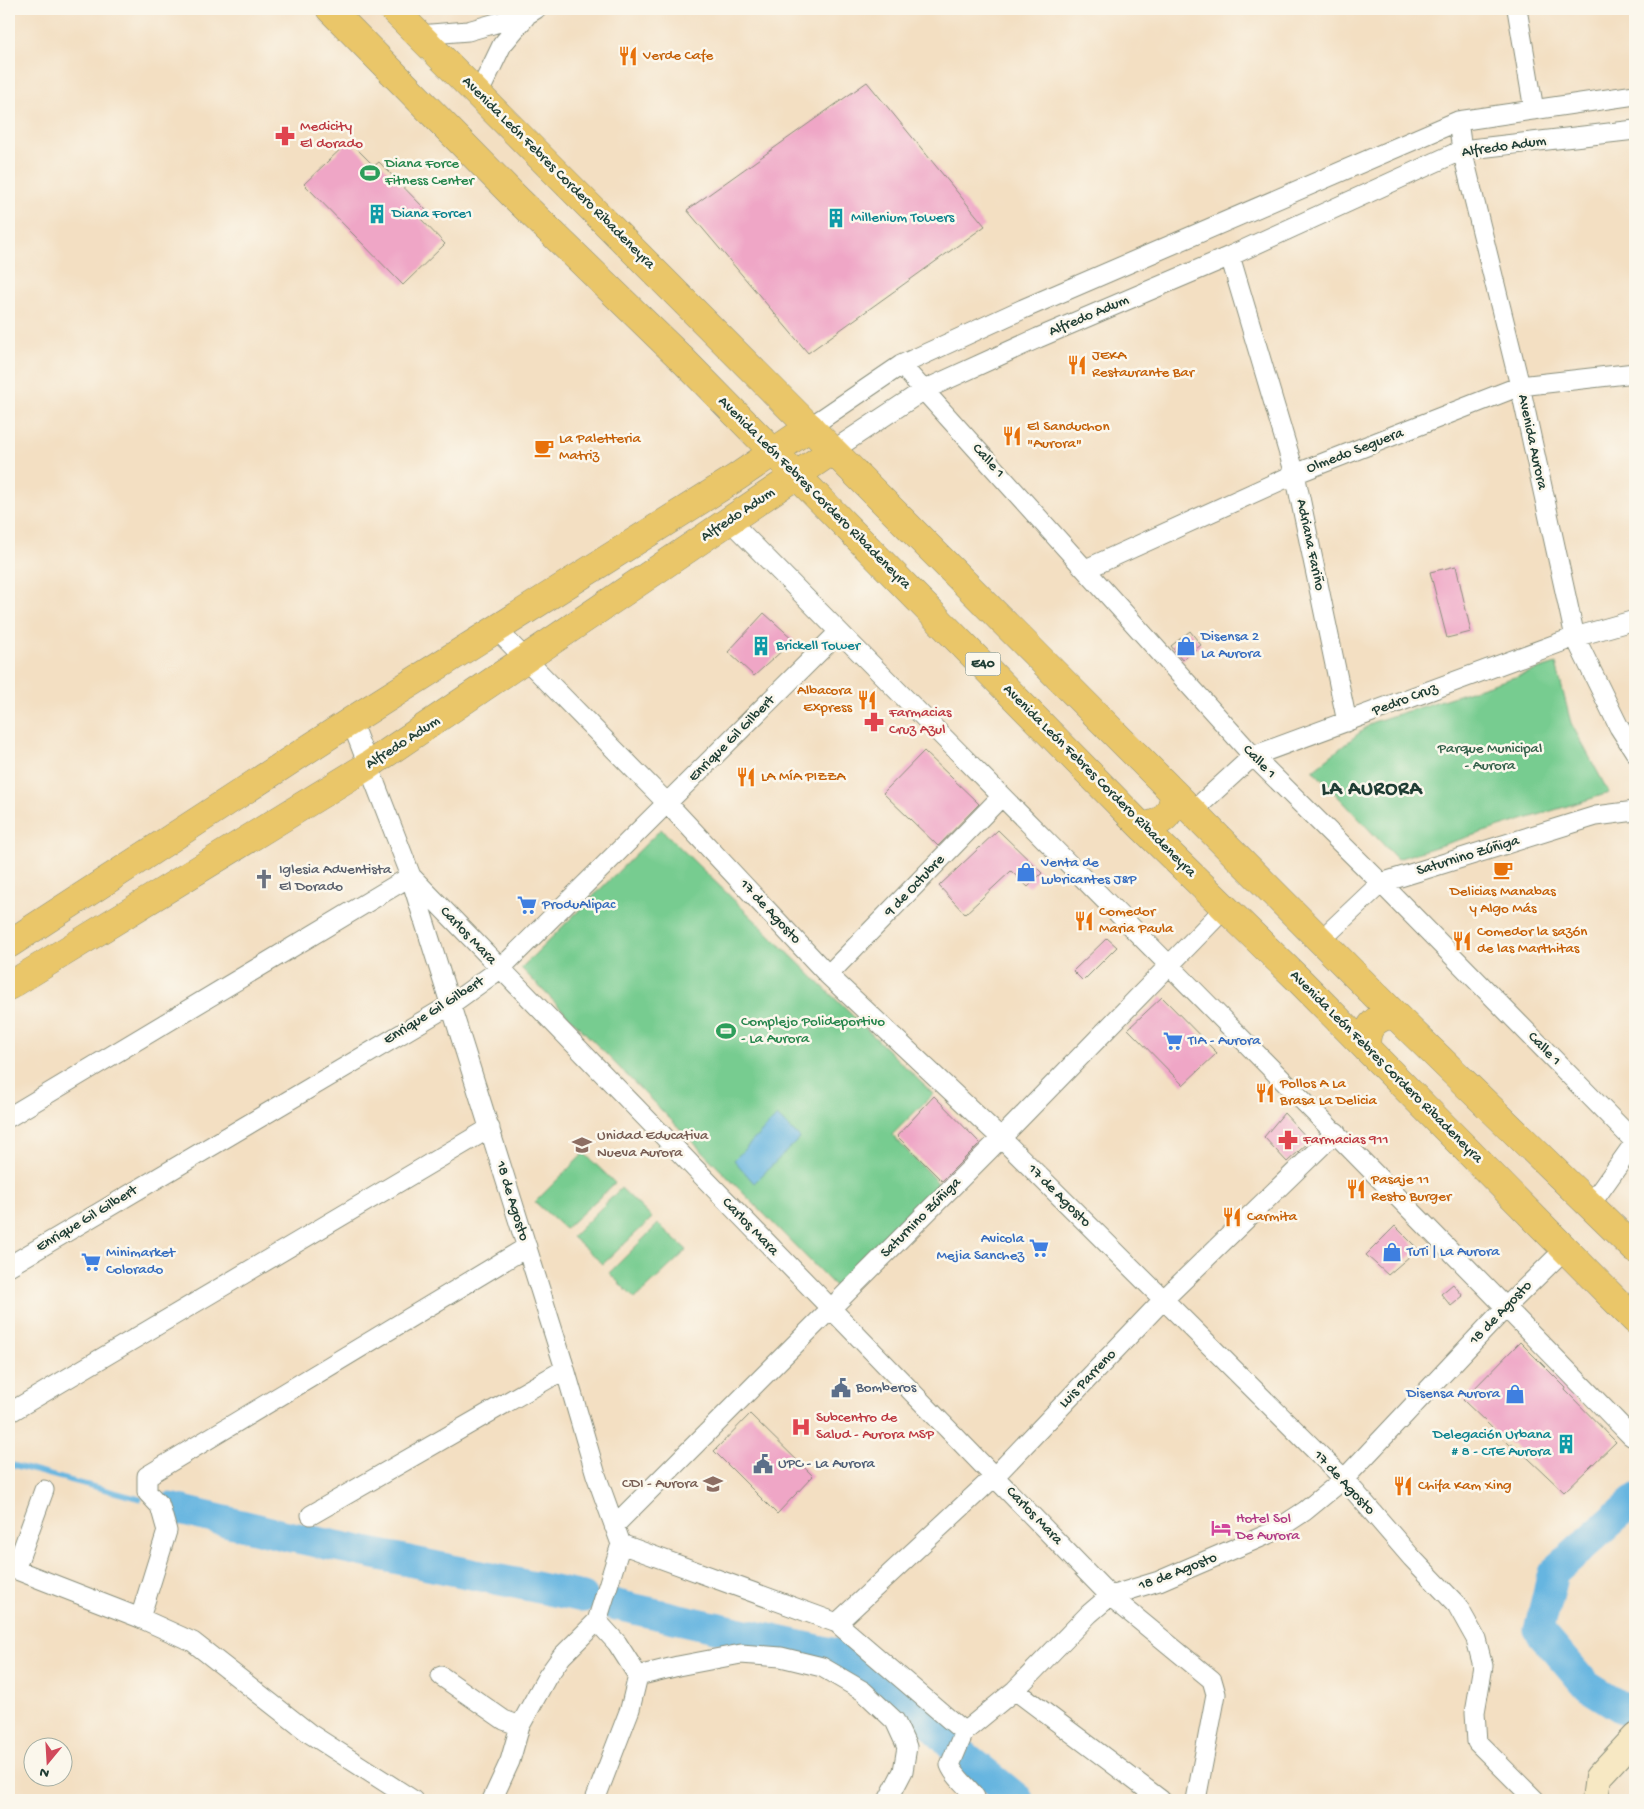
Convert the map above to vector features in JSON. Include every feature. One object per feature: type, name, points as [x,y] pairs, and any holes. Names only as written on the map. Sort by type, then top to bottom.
[{"type":"main road","name":"Avenida León Febres Cordero Ribadeneyra","points":[[330,9],[509,191],[682,359],[1141,826],[1302,983],[1566,1248],[1635,1320]]},
{"type":"main road","name":"Avenida León Febres Cordero Ribadeneyra","points":[[394,9],[1395,1015],[1591,1204],[1635,1249]]},
{"type":"main road","name":"Alfredo Adum","points":[[9,944],[351,721],[497,630],[810,427]]},
{"type":"main road","name":"Alfredo Adum","points":[[9,986],[369,766],[832,451]]},
{"type":"main road","points":[[1141,826],[1156,823],[1169,814],[1173,805],[1183,802]]},
{"type":"main road","points":[[1198,881],[1201,871],[1214,857],[1234,853]]},
{"type":"main road","points":[[1302,983],[1313,986],[1325,985],[1333,977],[1338,966],[1328,947]]},
{"type":"main road","points":[[1367,1049],[1366,1038],[1369,1028],[1376,1020],[1385,1016],[1395,1015]]},
{"type":"street","points":[[1517,9],[1534,110]]},
{"type":"street","points":[[419,35],[468,31],[532,11]]},
{"type":"street","points":[[478,95],[502,45],[532,11]]},
{"type":"street","name":"Alfredo Adum","points":[[810,427],[901,365],[1023,309],[1458,121],[1635,95]]},
{"type":"street","name":"Avenida Aurora","points":[[1458,121],[1462,150],[1520,386],[1575,636],[1619,727],[1635,752]]},
{"type":"street","name":"Alfredo Adum","points":[[832,451],[924,390],[1038,338],[1230,256],[1462,150],[1635,130]]},
{"type":"street","name":"Adriana Fariño","points":[[1230,256],[1295,474],[1347,722]]},
{"type":"street","points":[[1023,309],[1038,338]]},
{"type":"street","name":"Calle 1","points":[[901,365],[1253,756],[1381,883],[1635,1142]]},
{"type":"street","name":"Olmedo Seguera","points":[[1086,569],[1295,474],[1520,386],[1635,373]]},
{"type":"street","points":[[730,521],[1001,797],[1336,1132],[1631,1436]]},
{"type":"street","name":"Pedro Cruz","points":[[1183,802],[1253,756],[1575,636],[1635,620]]},
{"type":"street","name":"17 de Agosto","points":[[497,630],[668,804],[828,975],[1001,1138],[1344,1479],[1412,1558],[1457,1605],[1476,1639],[1483,1666],[1474,1712],[1477,1742],[1535,1800]]},
{"type":"street","name":"Enrique Gil Gilbert","points":[[9,1266],[450,1005],[500,969],[839,632]]},
{"type":"street","name":"Carlos Mara","points":[[351,721],[411,876],[830,1310],[995,1476],[1110,1596],[1212,1680],[1216,1694],[1196,1800]]},
{"type":"street","name":"9 de Octubre","points":[[828,975],[1001,797]]},
{"type":"street","name":"Saturnino Zúñiga","points":[[1328,947],[1381,883],[1596,816],[1635,810]]},
{"type":"street","points":[[9,1117],[411,876]]},
{"type":"street","name":"18 de Agosto","points":[[411,876],[565,1369],[596,1475],[621,1544]]},
{"type":"street","name":"Saturnino Zúñiga","points":[[614,1526],[1001,1138],[1225,908]]},
{"type":"street","points":[[9,1414],[490,1128]]},
{"type":"street","name":"Luis Parreno","points":[[837,1623],[995,1476],[1163,1300],[1336,1132]]},
{"type":"street","points":[[1591,1204],[1635,1142]]},
{"type":"street","points":[[140,1618],[166,1531],[160,1506],[147,1492],[147,1476],[527,1247]]},
{"type":"street","name":"18 de Agosto","points":[[964,1732],[1015,1690],[1110,1596],[1159,1581],[1273,1532],[1305,1511],[1344,1479],[1506,1307],[1566,1248]]},
{"type":"street","points":[[311,1515],[565,1369]]},
{"type":"street","points":[[44,1490],[12,1568],[140,1618],[193,1642],[309,1733],[413,1800]]},
{"type":"street","points":[[492,1800],[510,1762],[520,1726],[552,1670],[562,1656],[597,1621],[621,1544],[837,1623],[964,1732],[950,1765],[954,1775],[971,1792],[975,1798],[974,1800]]},
{"type":"street","points":[[595,1800],[630,1709],[638,1676],[617,1643],[597,1621]]},
{"type":"street","points":[[638,1676],[741,1654],[781,1657],[822,1668],[863,1691],[895,1721],[907,1747],[903,1771],[888,1800]]},
{"type":"street","points":[[441,1676],[504,1720],[520,1726]]},
{"type":"street","points":[[1015,1690],[1161,1800]]},
{"type":"street","points":[[1596,1788],[1635,1737]]},
{"type":"green space","name":"Parque Municipal - Aurora","points":[[1556,664],[1571,723],[1609,793],[1397,859],[1313,770],[1373,722]]},
{"type":"green space","name":"Complejo Polideportivo - La Aurora","points":[[661,829],[933,1094],[892,1135],[940,1185],[839,1290],[521,968]]},
{"type":"green space","points":[[584,1153],[615,1183],[565,1229],[535,1202]]},
{"type":"green space","points":[[621,1188],[652,1218],[603,1264],[572,1237]]},
{"type":"green space","points":[[658,1224],[687,1250],[635,1299],[609,1273]]},
{"type":"water","points":[[777,1116],[800,1138],[754,1183],[734,1160]]},
{"type":"building","name":"Millenium Towers","points":[[867,82],[985,226],[808,353],[687,210]]},
{"type":"building","name":"Diana Force1","points":[[349,141],[374,166],[379,162],[426,210],[419,217],[445,244],[403,285],[304,184]]},
{"type":"building","points":[[1456,566],[1471,632],[1447,638],[1430,572]]},
{"type":"building","name":"Brickell Tower","points":[[764,613],[794,640],[754,676],[728,652]]},
{"type":"building","name":"Disensa 2 La Aurora","points":[[1190,631],[1201,645],[1182,660],[1171,646]]},
{"type":"building","points":[[924,751],[979,804],[938,846],[883,793]]},
{"type":"building","points":[[998,830],[1042,873],[1028,887],[1011,871],[965,914],[939,886]]},
{"type":"building","points":[[1107,938],[1117,947],[1083,981],[1073,971]]},
{"type":"building","name":"TIA - Aurora","points":[[1162,997],[1217,1053],[1183,1085],[1128,1029]]},
{"type":"building","points":[[934,1096],[980,1143],[942,1181],[897,1136]]},
{"type":"building","name":"Farmacias 911","points":[[1284,1113],[1310,1141],[1287,1162],[1264,1137]]},
{"type":"building","name":"TuTi | La Aurora","points":[[1395,1226],[1418,1249],[1388,1275],[1366,1255]]},
{"type":"building","points":[[1453,1284],[1463,1296],[1451,1306],[1441,1294]]},
{"type":"building","points":[[1520,1342],[1616,1442],[1564,1492],[1512,1443],[1510,1445],[1463,1400]]},
{"type":"building","name":"UPC - La Aurora","points":[[750,1414],[813,1476],[777,1514],[714,1451]]},
{"type":"waterway","points":[[9,1464],[140,1499]]},
{"type":"waterway","points":[[1635,1500],[1553,1573],[1539,1630],[1587,1686],[1635,1716]]},
{"type":"waterway","points":[[171,1508],[283,1535],[583,1597]]},
{"type":"waterway","points":[[612,1604],[845,1656],[911,1700],[949,1743]]},
{"type":"waterway","points":[[960,1752],[1019,1800]]},
{"type":"place","name":"Verde Cafe","points":[[628,56]]},
{"type":"place","name":"Medicity El dorado","points":[[285,136]]},
{"type":"place","name":"Diana Force Fitness Center","points":[[370,173]]},
{"type":"place","name":"Diana Force1","points":[[377,214]]},
{"type":"place","name":"Millenium Towers","points":[[836,218]]},
{"type":"place","name":"JEKA Restaurante Bar","points":[[1077,365]]},
{"type":"place","name":"El Sanduchon \"Aurora\"","points":[[1012,436]]},
{"type":"place","name":"La Paletteria Matriz","points":[[544,448]]},
{"type":"place","name":"Brickell Tower","points":[[761,646]]},
{"type":"place","name":"Disensa 2 La Aurora","points":[[1186,646]]},
{"type":"place","name":"Albacora Express","points":[[867,700]]},
{"type":"place","name":"Farmacias Cruz Azul","points":[[874,722]]},
{"type":"place","name":"LA MÍA PIZZA","points":[[746,777]]},
{"type":"place","name":"Delicias Manabas y Algo Más","points":[[1503,870]]},
{"type":"place","name":"Venta de Lubricantes J&P","points":[[1026,872]]},
{"type":"place","name":"Iglesia Adventista El Dorado","points":[[264,879]]},
{"type":"place","name":"ProduAlipac","points":[[527,905]]},
{"type":"place","name":"Comedor Maria Paula","points":[[1084,921]]},
{"type":"place","name":"Comedor la sazón de las Marthitas","points":[[1462,941]]},
{"type":"place","name":"Complejo Polideportivo - La Aurora","points":[[726,1031]]},
{"type":"place","name":"TIA - Aurora","points":[[1173,1041]]},
{"type":"place","name":"Pollos A La Brasa La Delicia","points":[[1265,1093]]},
{"type":"place","name":"Farmacias 911","points":[[1288,1140]]},
{"type":"place","name":"Unidad Educativa Nueva Aurora","points":[[582,1145]]},
{"type":"place","name":"Pasaje 11 Resto Burger","points":[[1356,1189]]},
{"type":"place","name":"Carmita","points":[[1232,1217]]},
{"type":"place","name":"Avicola Mejia Sanchez","points":[[1039,1248]]},
{"type":"place","name":"TuTi | La Aurora","points":[[1392,1252]]},
{"type":"place","name":"Minimarket Colorado","points":[[91,1262]]},
{"type":"place","name":"Bomberos","points":[[841,1388]]},
{"type":"place","name":"Disensa Aurora","points":[[1515,1394]]},
{"type":"place","name":"Subcentro de Salud - Aurora MSP","points":[[801,1427]]},
{"type":"place","name":"Delegación Urbana # 8 - CTE Aurora","points":[[1566,1444]]},
{"type":"place","name":"UPC - La Aurora","points":[[763,1464]]},
{"type":"place","name":"CDI - Aurora","points":[[713,1484]]},
{"type":"place","name":"Chifa Kam Xing","points":[[1403,1486]]},
{"type":"place","name":"Hotel Sol De Aurora","points":[[1221,1528]]},
{"type":"district","name":"LA AURORA","points":[[1372,790]]}]
